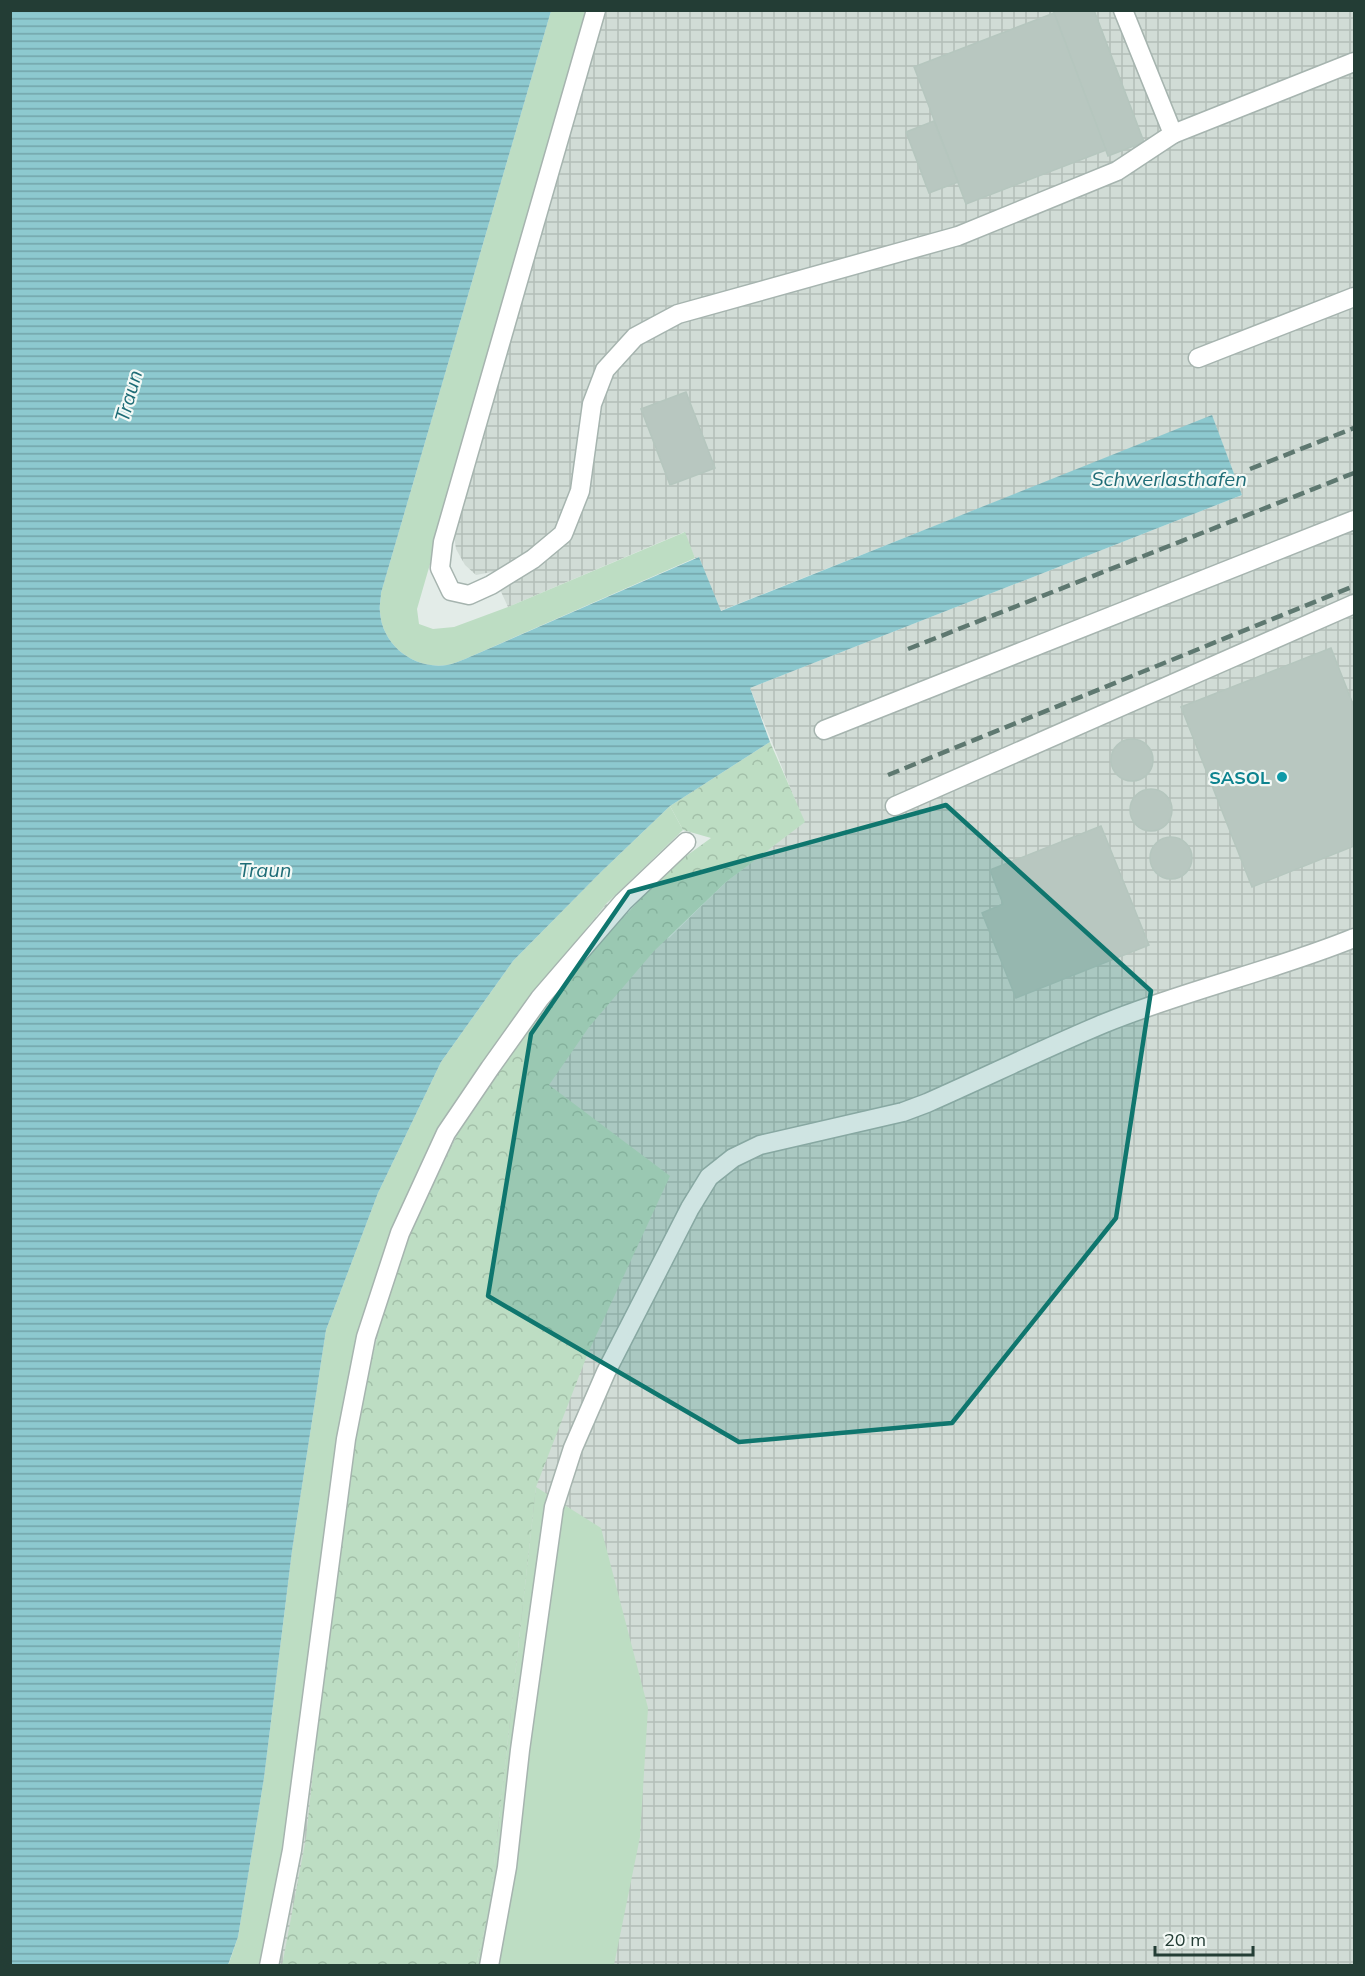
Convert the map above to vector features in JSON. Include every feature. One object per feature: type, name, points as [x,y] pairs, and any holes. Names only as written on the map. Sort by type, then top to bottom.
[{"type":"lane","points":[[596,10],[443,542],[440,568],[451,591],[469,595],[491,585],[533,559],[563,534],[580,491],[592,404],[604,370],[635,337],[678,314],[958,236],[1116,171],[1173,135],[1354,62]]},
{"type":"lane","points":[[1123,10],[1173,135]]},
{"type":"lane","points":[[1198,358],[1354,297]]},
{"type":"lane","points":[[824,730],[1354,520]]},
{"type":"lane","points":[[894,806],[1354,604]]},
{"type":"lane","points":[[269,1965],[292,1850],[346,1439],[366,1337],[399,1233],[446,1134],[540,998],[623,902],[686,842]]},
{"type":"lane","points":[[489,1965],[507,1867],[520,1750],[554,1507],[573,1448],[606,1372],[690,1208],[709,1177],[733,1158],[760,1145],[903,1112],[1105,1023],[1223,981],[1310,956],[1354,938]]},
{"type":"highlighted area","points":[[946,805],[1151,991],[1116,1218],[952,1423],[739,1442],[488,1296],[531,1034],[629,892]]},
{"type":"shaded area","points":[[606,11],[1354,11],[1354,1965],[259,1966],[277,1894],[389,1243],[512,1022],[606,904],[669,938],[726,882],[804,822],[750,688],[1242,495],[1212,416],[720,611],[699,557],[695,558],[684,532],[508,607],[492,572],[476,575],[465,565],[456,549],[454,535]]},
{"type":"green space","points":[[551,11],[590,11],[417,609],[419,624],[433,629],[454,627],[508,607],[685,532],[695,558],[465,659],[435,666],[412,659],[393,645],[382,624],[381,593]]},
{"type":"green space","points":[[770,742],[805,822],[726,882],[654,951],[589,1027],[549,1085],[670,1176],[588,1353],[536,1487],[489,1910],[476,1965],[282,1966],[306,1838],[322,1687],[357,1419],[380,1326],[409,1235],[459,1131],[515,1049],[586,957],[671,867],[711,838],[683,830],[670,806]]},
{"type":"green space","points":[[670,806],[683,830],[606,904],[512,1022],[389,1243],[300,1737],[277,1894],[259,1965],[228,1966],[238,1937],[264,1778],[292,1551],[326,1330],[378,1193],[441,1062],[513,961]]},
{"type":"green space","points":[[536,1487],[601,1528],[648,1708],[640,1837],[614,1965],[476,1966],[489,1910]]},
{"type":"water","name":"Traun","points":[[11,10],[551,11],[381,593],[380,612],[387,635],[393,645],[412,659],[435,666],[454,663],[699,557],[721,611],[1212,415],[1242,495],[750,688],[770,742],[670,806],[601,872],[513,961],[441,1062],[378,1193],[326,1330],[292,1551],[264,1778],[238,1937],[228,1965],[11,1965]]},
{"type":"building","points":[[1053,10],[1094,10],[1144,142],[1108,156]]},
{"type":"building","points":[[1054,13],[1106,150],[966,204],[914,67]]},
{"type":"building","points":[[934,121],[958,182],[929,193],[906,132]]},
{"type":"building","points":[[686,392],[715,468],[670,485],[641,409]]},
{"type":"building","name":"SASOL","points":[[1331,648],[1354,707],[1354,846],[1252,887],[1181,707]]},
{"type":"building","points":[[1132,739],[1147,745],[1153,760],[1147,775],[1132,781],[1117,775],[1111,760],[1117,745]]},
{"type":"building","points":[[1151,789],[1159,790],[1166,795],[1171,802],[1171,818],[1166,825],[1159,830],[1151,831],[1143,830],[1136,825],[1131,818],[1130,810],[1131,802],[1136,795],[1143,790]]},
{"type":"building","points":[[1101,826],[1149,945],[1016,998],[982,913],[1003,904],[990,870]]},
{"type":"building","points":[[1171,837],[1179,838],[1186,843],[1191,850],[1191,866],[1186,873],[1179,878],[1171,879],[1163,878],[1156,873],[1151,866],[1150,858],[1151,850],[1156,843],[1163,838]]},
{"type":"railway","points":[[1250,469],[1354,428]]},
{"type":"railway","points":[[908,649],[1354,473]]},
{"type":"railway","points":[[888,775],[1354,586]]},
{"type":"place","name":"SASOL","points":[[1282,777]]},
{"type":"water label","name":"Schwerlasthafen","points":[[1169,478]]}]
